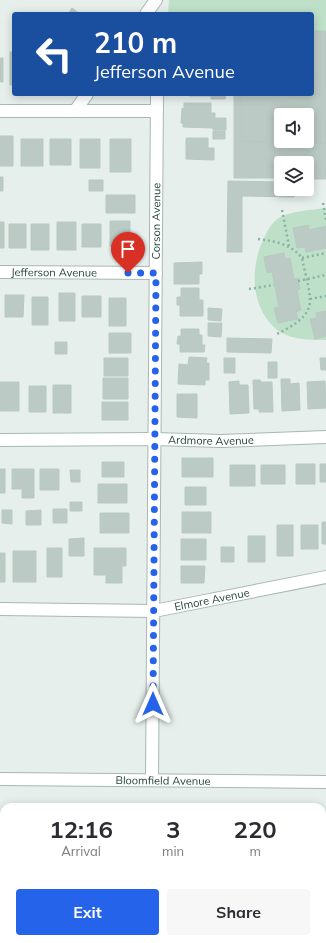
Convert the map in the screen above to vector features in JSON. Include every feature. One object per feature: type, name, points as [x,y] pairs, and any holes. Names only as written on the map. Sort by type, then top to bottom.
[{"type":"street","points":[[148,12],[157,0]]},
{"type":"street","points":[[157,0],[157,12]]},
{"type":"street","points":[[75,111],[86,96]]},
{"type":"street","name":"Corson Avenue","points":[[152,780],[157,96]]},
{"type":"street","points":[[0,111],[157,111]]},
{"type":"street","name":"Jefferson Avenue","points":[[0,272],[156,273]]},
{"type":"street","name":"Ardmore Avenue","points":[[0,440],[155,439],[221,441],[326,437]]},
{"type":"street","name":"Elmore Avenue","points":[[0,609],[154,611],[326,577]]},
{"type":"street","name":"Bloomfield Avenue","points":[[0,780],[326,782]]},
{"type":"path","points":[[323,202],[326,220]]},
{"type":"path","points":[[282,210],[289,246]]},
{"type":"path","points":[[258,239],[271,240],[289,246],[298,253],[302,258],[310,299],[309,309],[305,316],[291,328],[275,336]]},
{"type":"path","points":[[302,258],[326,253]]},
{"type":"path","points":[[298,280],[326,275]]},
{"type":"path","points":[[249,289],[274,285]]},
{"type":"path","points":[[310,299],[326,296]]},
{"type":"green space","points":[[169,0],[326,0],[326,31],[314,31],[314,12],[168,12]]},
{"type":"green space","points":[[326,208],[326,340],[293,337],[281,333],[276,329],[267,320],[261,309],[255,286],[256,261],[259,249],[270,226],[276,220],[293,213]]},
{"type":"building","points":[[72,8],[77,12],[69,12]]},
{"type":"building","points":[[314,31],[326,31],[326,78],[314,78]]},
{"type":"building","points":[[10,52],[12,52],[12,85],[10,85]]},
{"type":"building","points":[[0,58],[3,58],[3,82],[0,82]]},
{"type":"building","points":[[314,78],[326,78],[326,143],[314,143],[314,108],[274,108],[274,142],[241,142],[241,96],[314,96]]},
{"type":"building","points":[[211,96],[226,96],[225,99],[211,99]]},
{"type":"building","points":[[234,96],[241,96],[241,142],[274,142],[274,148],[314,148],[314,143],[326,143],[326,179],[314,179],[314,156],[274,156],[274,178],[234,178]]},
{"type":"building","points":[[184,103],[211,103],[211,113],[215,113],[215,118],[226,118],[226,130],[183,127],[183,123],[181,123],[182,108],[184,109]]},
{"type":"building","points":[[213,131],[225,131],[225,139],[213,139]]},
{"type":"building","points":[[0,136],[13,136],[13,166],[0,166]]},
{"type":"building","points":[[186,138],[208,138],[208,148],[214,148],[214,160],[186,159]]},
{"type":"building","points":[[21,139],[43,139],[43,166],[21,166]]},
{"type":"building","points":[[50,139],[71,139],[71,165],[50,165]]},
{"type":"building","points":[[80,139],[100,139],[100,168],[80,168]]},
{"type":"building","points":[[110,139],[131,139],[131,172],[110,172]]},
{"type":"building","points":[[0,177],[3,177],[3,191],[0,191]]},
{"type":"building","points":[[89,180],[103,180],[103,191],[89,191]]},
{"type":"building","points":[[228,181],[274,182],[274,196],[294,196],[294,197],[242,196],[242,252],[227,252]]},
{"type":"building","points":[[106,195],[135,195],[135,213],[106,213]]},
{"type":"building","points":[[110,221],[130,221],[130,246],[110,246]]},
{"type":"building","points":[[0,222],[4,222],[4,248],[0,248]]},
{"type":"building","points":[[57,222],[76,222],[76,250],[57,250]]},
{"type":"building","points":[[9,224],[26,224],[26,248],[9,248]]},
{"type":"building","points":[[31,224],[49,224],[49,250],[31,250]]},
{"type":"building","points":[[82,224],[101,224],[101,247],[82,247]]},
{"type":"building","points":[[309,225],[309,230],[326,226],[326,248],[306,252],[305,247],[297,248],[293,228]]},
{"type":"building","points":[[284,253],[285,259],[290,258],[294,279],[298,278],[300,289],[297,290],[301,310],[296,312],[298,319],[278,323],[274,308],[279,307],[272,272],[267,273],[264,257]]},
{"type":"building","points":[[202,262],[202,274],[199,274],[199,284],[174,284],[174,263]]},
{"type":"building","points":[[181,288],[199,288],[199,300],[203,300],[203,316],[180,316],[180,305],[177,305],[177,297],[181,297]]},
{"type":"building","points":[[59,293],[75,293],[75,321],[59,321]]},
{"type":"building","points":[[5,295],[24,295],[23,317],[5,317]]},
{"type":"building","points":[[82,296],[101,296],[101,317],[82,317]]},
{"type":"building","points":[[32,297],[48,297],[48,325],[32,325]]},
{"type":"building","points":[[109,298],[126,298],[126,326],[109,326]]},
{"type":"building","points":[[208,308],[222,309],[221,321],[208,320]]},
{"type":"building","points":[[326,311],[326,336],[315,339],[310,319],[317,318],[316,313]]},
{"type":"building","points":[[208,323],[222,323],[221,337],[208,336]]},
{"type":"building","points":[[181,329],[199,329],[199,335],[202,335],[202,345],[205,345],[204,352],[180,352],[180,344],[177,344],[178,336],[181,336]]},
{"type":"building","points":[[109,333],[131,333],[131,353],[109,353]]},
{"type":"building","points":[[227,338],[272,339],[271,353],[227,352]]},
{"type":"building","points":[[55,342],[67,342],[67,354],[55,354]]},
{"type":"building","points":[[189,357],[207,358],[206,363],[209,363],[209,380],[205,380],[205,385],[178,384],[179,364],[188,365]]},
{"type":"building","points":[[104,358],[128,358],[128,376],[104,376]]},
{"type":"building","points":[[224,358],[235,358],[235,373],[224,373]]},
{"type":"building","points":[[320,358],[326,358],[326,370],[321,370]]},
{"type":"building","points":[[268,362],[277,362],[277,378],[268,378]]},
{"type":"building","points":[[103,378],[128,378],[128,399],[103,399]]},
{"type":"building","points":[[281,379],[290,379],[290,384],[299,383],[300,410],[282,411]]},
{"type":"building","points":[[253,380],[272,382],[273,412],[259,412],[259,409],[254,409]]},
{"type":"building","points":[[239,381],[239,385],[248,385],[249,413],[230,414],[229,382]]},
{"type":"building","points":[[325,381],[326,408],[308,409],[307,382]]},
{"type":"building","points":[[0,382],[19,382],[19,411],[0,411]]},
{"type":"building","points":[[53,385],[71,385],[71,413],[53,413]]},
{"type":"building","points":[[29,386],[46,386],[46,412],[29,412]]},
{"type":"building","points":[[177,394],[197,394],[197,418],[177,417]]},
{"type":"building","points":[[102,402],[128,402],[128,420],[102,420]]},
{"type":"building","points":[[182,458],[213,458],[213,477],[182,477]]},
{"type":"building","points":[[102,462],[124,462],[124,477],[102,477]]},
{"type":"building","points":[[296,464],[315,464],[315,484],[296,484]]},
{"type":"building","points":[[320,464],[326,464],[326,482],[320,482]]},
{"type":"building","points":[[230,465],[255,465],[255,486],[230,486]]},
{"type":"building","points":[[261,465],[285,465],[285,484],[261,484]]},
{"type":"building","points":[[0,469],[5,469],[5,493],[0,493]]},
{"type":"building","points":[[12,469],[34,469],[34,498],[22,498],[22,489],[12,489]]},
{"type":"building","points":[[40,469],[59,469],[59,490],[40,490]]},
{"type":"building","points":[[70,470],[80,470],[80,482],[71,482]]},
{"type":"building","points":[[98,484],[127,484],[127,503],[98,503]]},
{"type":"building","points":[[185,487],[206,487],[206,505],[185,505]]},
{"type":"building","points":[[70,502],[82,502],[82,511],[70,511]]},
{"type":"building","points":[[53,509],[67,509],[67,523],[53,523]]},
{"type":"building","points":[[2,510],[12,510],[12,524],[2,523]]},
{"type":"building","points":[[41,510],[41,525],[26,525],[26,511]]},
{"type":"building","points":[[182,512],[211,512],[211,533],[182,533]]},
{"type":"building","points":[[100,513],[129,513],[129,533],[100,533]]},
{"type":"building","points":[[322,522],[326,522],[326,544],[322,544]]},
{"type":"building","points":[[277,525],[293,525],[293,556],[277,556]]},
{"type":"building","points":[[301,525],[318,525],[318,549],[301,549]]},
{"type":"building","points":[[248,536],[265,536],[265,562],[248,562]]},
{"type":"building","points":[[84,538],[84,556],[69,556],[69,539]]},
{"type":"building","points":[[181,539],[206,539],[206,560],[181,560]]},
{"type":"building","points":[[221,547],[234,547],[234,562],[221,562]]},
{"type":"building","points":[[47,548],[62,548],[62,577],[47,577]]},
{"type":"building","points":[[94,548],[126,548],[126,566],[122,566],[122,583],[106,583],[106,575],[94,575]]},
{"type":"building","points":[[13,551],[36,551],[36,582],[13,582]]},
{"type":"building","points":[[0,553],[5,553],[5,582],[0,582]]},
{"type":"building","points":[[181,566],[205,566],[204,583],[181,583]]},
{"type":"route","points":[[128,273],[156,273],[153,704]]}]
